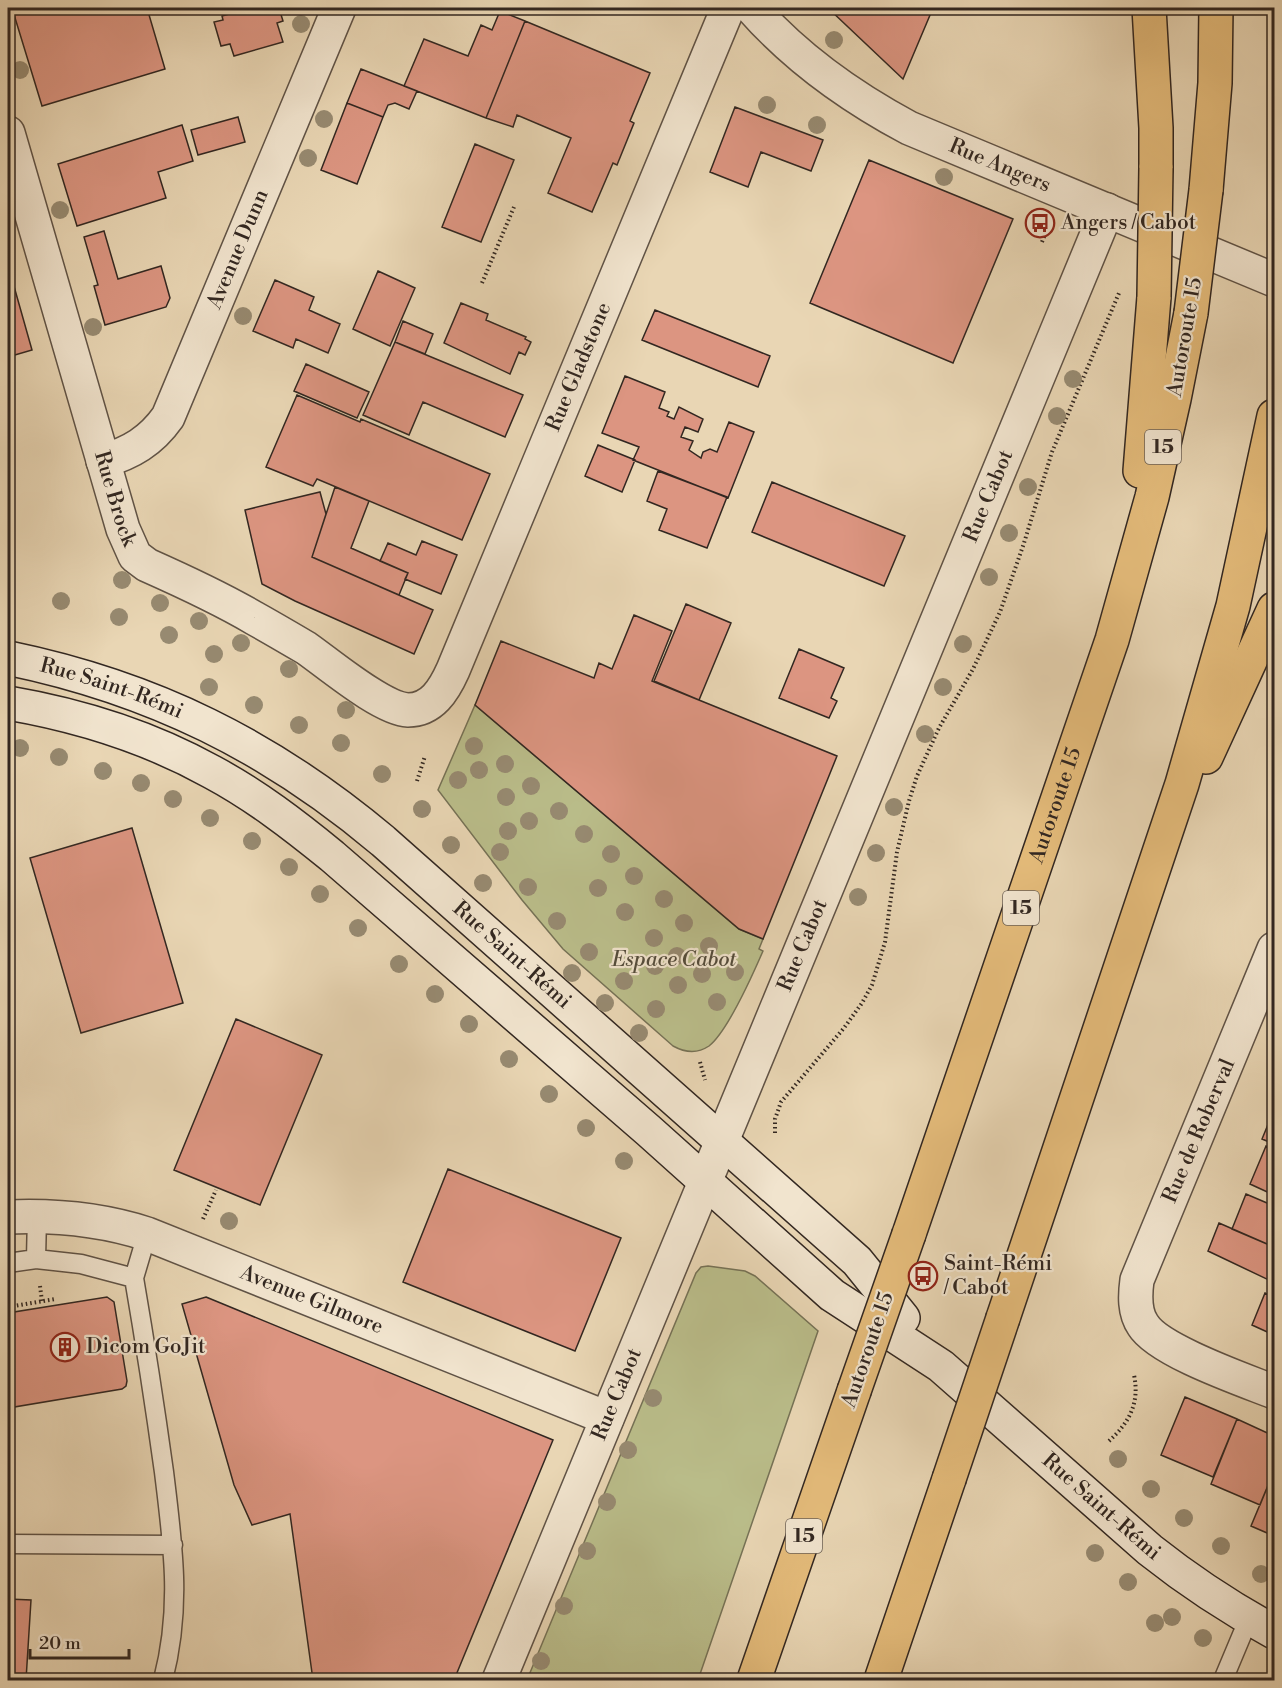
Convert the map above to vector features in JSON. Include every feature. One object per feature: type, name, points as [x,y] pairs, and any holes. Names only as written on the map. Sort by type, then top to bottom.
[{"type":"highway","points":[[1129,580],[1154,297],[1156,128],[1149,8]]},
{"type":"highway","name":"Autoroute 15","points":[[754,1680],[1091,704],[1152,497],[1191,313],[1206,190],[1215,83],[1216,8]]},
{"type":"highway","points":[[881,1680],[1182,784],[1233,606],[1275,416]]},
{"type":"highway","points":[[1154,871],[1275,609]]},
{"type":"street","name":"Avenue Dunn","points":[[104,461],[140,446],[151,438],[168,417],[339,8]]},
{"type":"street","name":"Rue Gladstone","points":[[412,710],[434,701],[447,684],[728,8]]},
{"type":"street","name":"Rue Angers","points":[[752,8],[810,64],[866,105],[909,128],[1275,280]]},
{"type":"street","name":"Rue Brock","points":[[8,133],[127,541],[135,556],[252,616],[306,648],[380,699],[398,708],[412,710]]},
{"type":"street","name":"Rue Cabot","points":[[499,1680],[1107,210]]},
{"type":"street","name":"Rue Saint-Rémi","points":[[8,658],[62,670],[149,698],[238,740],[310,783],[383,841],[857,1261],[941,1366]]},
{"type":"street","name":"Rue Saint-Rémi","points":[[8,704],[77,719],[146,742],[210,771],[260,802],[332,856],[832,1295],[941,1366],[1150,1550],[1203,1590],[1262,1625]]},
{"type":"street","name":"Rue de Roberval","points":[[1275,950],[1137,1280],[1135,1294],[1138,1316],[1150,1335],[1166,1346],[1275,1392]]},
{"type":"street","name":"Avenue Gilmore","points":[[22,1216],[102,1222],[147,1234],[607,1418]]},
{"type":"lane","points":[[22,1216],[36,1258]]},
{"type":"lane","points":[[147,1234],[134,1278],[153,1390],[176,1583],[173,1630],[163,1680]]},
{"type":"lane","points":[[8,1263],[36,1258],[81,1264],[134,1278]]},
{"type":"lane","points":[[8,1544],[173,1545]]},
{"type":"lane","points":[[1223,1680],[1262,1625]]},
{"type":"path","points":[[482,284],[514,207]]},
{"type":"path","points":[[1042,242],[1048,227]]},
{"type":"path","name":"Rue Cabot","points":[[775,1133],[775,1119],[781,1102],[844,1028],[872,985],[885,942],[897,852],[917,776],[939,728],[973,669],[995,621],[1012,578],[1052,452],[1121,289]]},
{"type":"path","points":[[417,782],[425,756]]},
{"type":"path","points":[[203,1219],[216,1191]]},
{"type":"path","points":[[8,1307],[55,1299]]},
{"type":"path","points":[[1109,1441],[1127,1422],[1137,1387],[1134,1375]]},
{"type":"green space","name":"Espace Cabot","points":[[475,705],[739,929],[763,939],[759,949],[763,951],[739,1002],[724,1028],[709,1046],[691,1051],[673,1046],[563,949],[522,900],[438,790]]},
{"type":"green space","points":[[701,1267],[745,1271],[755,1276],[818,1331],[698,1680],[527,1680],[696,1273]]},
{"type":"building","points":[[12,8],[147,8],[165,69],[42,106]]},
{"type":"building","points":[[251,8],[279,8],[283,21],[277,23],[283,42],[234,56],[230,44],[221,46],[214,22],[223,20],[222,16]]},
{"type":"building","points":[[828,8],[933,8],[903,79]]},
{"type":"building","points":[[500,11],[525,21],[486,118],[404,86],[424,39],[468,56],[481,25],[492,30]]},
{"type":"building","points":[[525,21],[650,73],[630,121],[634,123],[617,165],[613,163],[592,212],[548,193],[571,138],[517,115],[513,127],[486,118]]},
{"type":"building","points":[[361,69],[417,91],[409,109],[395,103],[388,105],[383,117],[347,103]]},
{"type":"building","points":[[347,103],[383,117],[357,184],[321,170]]},
{"type":"building","points":[[735,107],[823,140],[811,171],[761,152],[748,187],[710,172]]},
{"type":"building","points":[[238,117],[245,142],[198,155],[191,130]]},
{"type":"building","points":[[182,125],[193,161],[158,172],[166,198],[77,226],[58,164]]},
{"type":"building","points":[[475,144],[514,160],[481,242],[442,227]]},
{"type":"building","points":[[869,160],[1013,219],[953,363],[810,303]]},
{"type":"building","points":[[104,231],[118,279],[161,266],[170,298],[166,307],[105,325],[94,286],[98,285],[84,237]]},
{"type":"building","points":[[8,265],[32,350],[8,357]]},
{"type":"building","points":[[378,271],[415,288],[390,346],[353,329]]},
{"type":"building","points":[[275,280],[314,297],[309,310],[340,324],[328,353],[296,339],[293,348],[253,331]]},
{"type":"building","points":[[461,303],[488,314],[486,320],[526,337],[525,339],[531,342],[525,355],[519,352],[510,374],[444,343]]},
{"type":"building","points":[[655,310],[770,356],[758,387],[642,340]]},
{"type":"building","points":[[403,321],[433,334],[425,354],[395,342]]},
{"type":"building","points":[[395,342],[523,395],[505,437],[423,402],[409,435],[363,415]]},
{"type":"building","points":[[306,364],[369,392],[357,418],[294,391]]},
{"type":"building","points":[[625,376],[665,392],[659,408],[669,412],[667,416],[674,419],[679,407],[703,419],[698,432],[685,427],[681,437],[693,441],[689,450],[701,458],[703,452],[710,449],[717,452],[729,422],[754,432],[728,498],[633,460],[639,447],[602,433]]},
{"type":"building","points":[[297,395],[360,422],[361,419],[490,474],[462,540],[317,479],[313,486],[266,467]]},
{"type":"building","points":[[598,445],[635,460],[622,492],[585,476]]},
{"type":"building","points":[[658,471],[727,497],[707,548],[659,530],[667,509],[647,501]]},
{"type":"building","points":[[772,482],[905,536],[884,586],[752,532]]},
{"type":"building","points":[[335,487],[369,501],[351,548],[408,573],[399,595],[312,557]]},
{"type":"building","points":[[320,492],[326,514],[312,557],[433,610],[414,654],[262,584],[245,510]]},
{"type":"building","points":[[422,541],[457,555],[441,594],[405,579],[408,573],[380,561],[388,543],[416,555]]},
{"type":"building","points":[[686,604],[731,623],[699,700],[654,681]]},
{"type":"building","points":[[634,615],[672,631],[652,681],[837,756],[763,939],[739,929],[475,705],[501,641],[594,678],[599,663],[612,669]]},
{"type":"building","points":[[799,649],[844,668],[831,698],[837,701],[829,718],[779,698]]},
{"type":"building","points":[[132,828],[183,1003],[81,1033],[30,858]]},
{"type":"building","points":[[236,1019],[322,1055],[260,1205],[174,1170]]},
{"type":"building","points":[[1274,1110],[1274,1144],[1262,1139]]},
{"type":"building","points":[[1266,1146],[1274,1150],[1274,1195],[1250,1184]]},
{"type":"building","points":[[448,1169],[621,1238],[575,1351],[403,1282]]},
{"type":"building","points":[[1246,1194],[1274,1206],[1274,1247],[1232,1229]]},
{"type":"building","points":[[1219,1223],[1274,1247],[1273,1282],[1208,1251]]},
{"type":"building","points":[[1265,1293],[1274,1297],[1274,1335],[1252,1325]]},
{"type":"building","name":"Dicom GoJit","points":[[107,1297],[114,1302],[126,1386],[122,1389],[8,1408],[8,1313]]},
{"type":"building","points":[[206,1297],[553,1440],[454,1680],[313,1680],[290,1514],[252,1525],[234,1485],[182,1304]]},
{"type":"building","points":[[1185,1397],[1237,1419],[1213,1477],[1161,1455]]},
{"type":"building","points":[[1237,1419],[1274,1436],[1274,1471],[1260,1505],[1211,1484]]},
{"type":"building","points":[[1274,1471],[1274,1536],[1251,1526]]},
{"type":"building","points":[[8,1599],[31,1600],[26,1680],[8,1680]]},
{"type":"place","name":"Angers / Cabot","points":[[1040,223]]},
{"type":"place","name":"Saint-Rémi / Cabot","points":[[923,1276]]},
{"type":"place","name":"Dicom GoJit","points":[[65,1347]]}]
